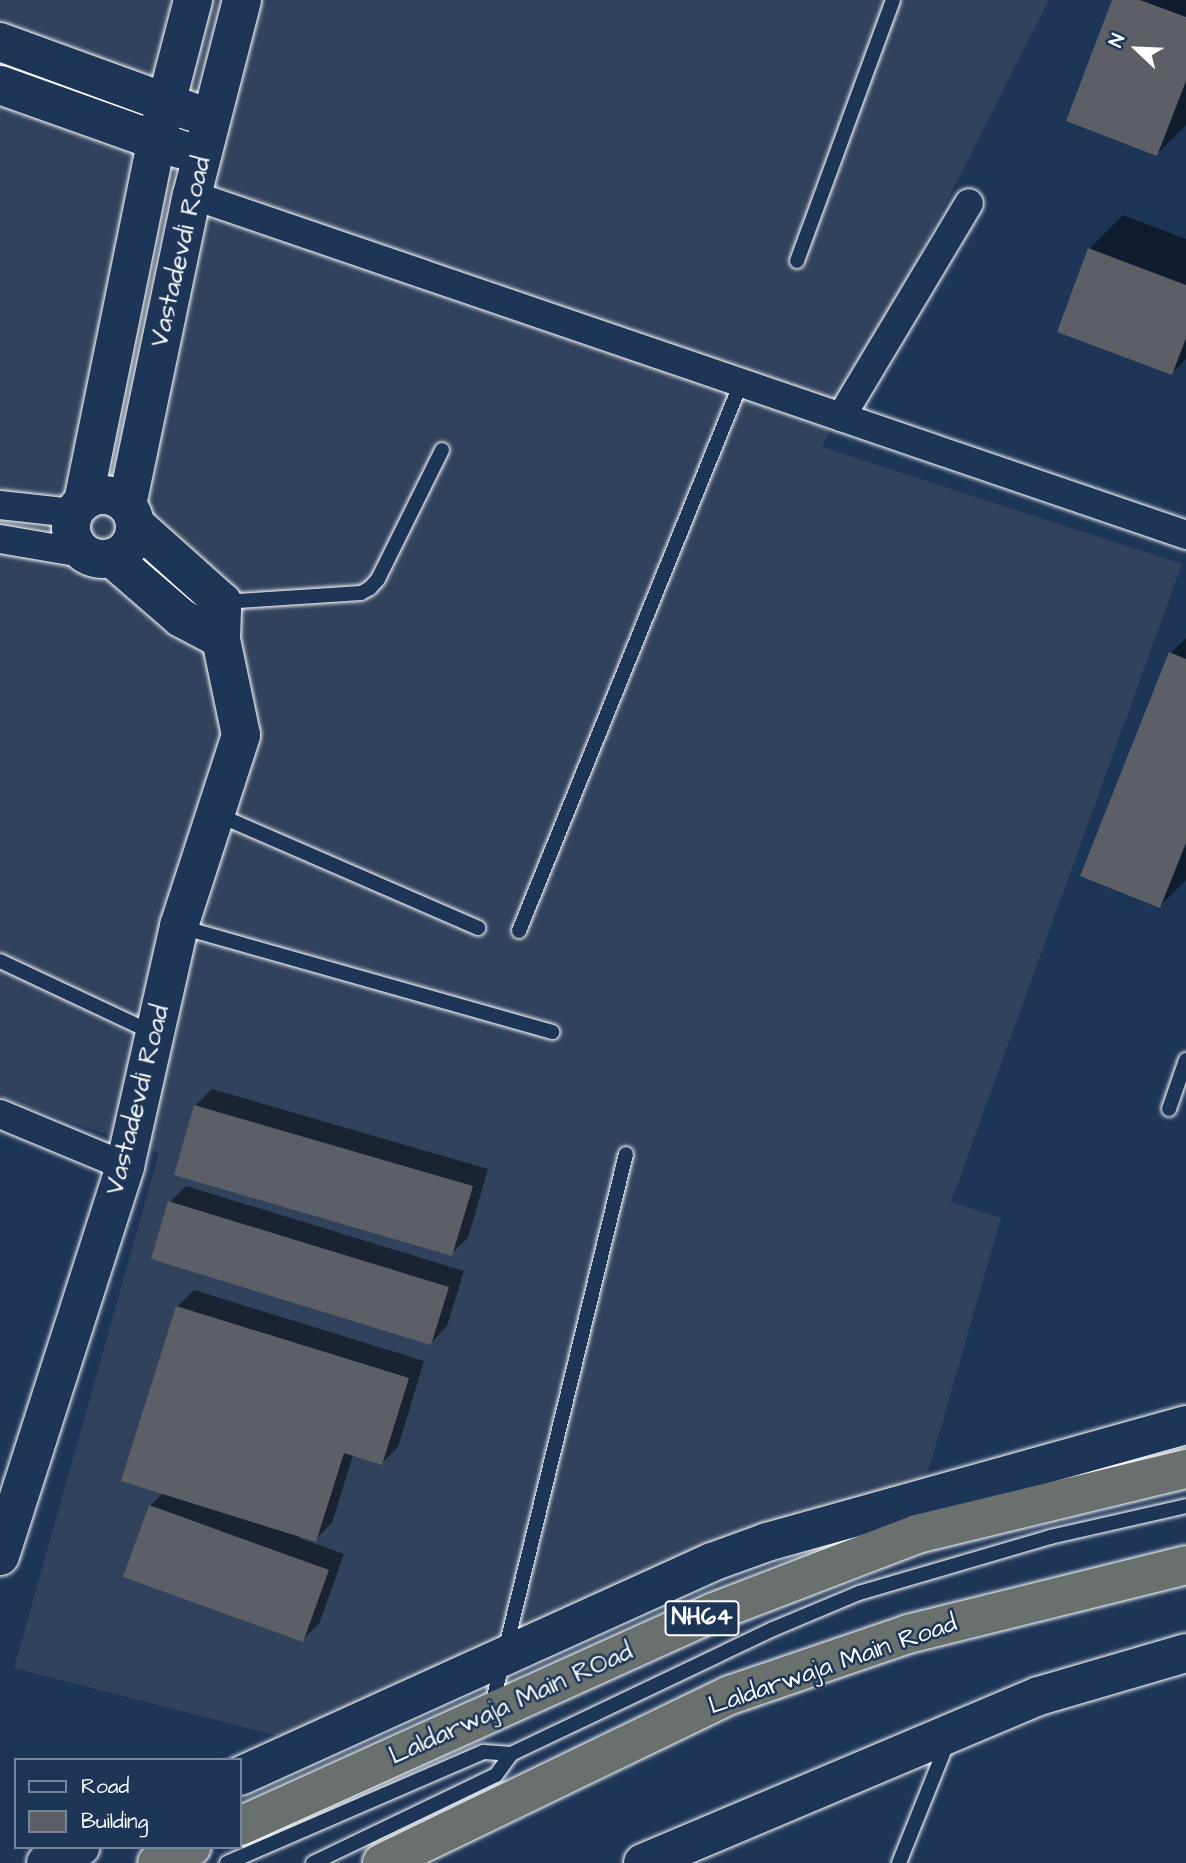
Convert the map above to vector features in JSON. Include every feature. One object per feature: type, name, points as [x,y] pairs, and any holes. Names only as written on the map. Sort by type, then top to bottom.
[{"type":"highway","name":"Laldarwaja Main ROad","points":[[242,1825],[714,1612],[917,1534],[1186,1469]]},
{"type":"highway","name":"Laldarwaja Main Road","points":[[382,1863],[730,1695],[908,1634],[1186,1565]]},
{"type":"highway","points":[[157,1863],[188,1849]]},
{"type":"street","name":"Vastadevdi Road","points":[[78,508],[156,142],[193,0]]},
{"type":"street","name":"Vastadevdi Road","points":[[131,515],[192,195],[242,0]]},
{"type":"street","points":[[0,42],[212,118]]},
{"type":"street","points":[[0,85],[202,156]]},
{"type":"street","points":[[192,195],[1186,535]]},
{"type":"street","points":[[841,417],[969,203]]},
{"type":"street","points":[[0,505],[78,508],[98,495],[108,495],[222,602]]},
{"type":"street","points":[[78,508],[71,535],[181,618],[221,639]]},
{"type":"street","points":[[0,539],[97,556],[130,546],[131,515]]},
{"type":"street","name":"Vastadevdi Road","points":[[0,1556],[125,1166],[179,926],[241,735],[221,639],[222,602]]},
{"type":"street","points":[[0,1114],[125,1166]]},
{"type":"street","points":[[242,1775],[712,1562],[766,1542],[1186,1425]]},
{"type":"street","points":[[643,1863],[1039,1696],[1186,1653]]},
{"type":"street","points":[[46,1863],[77,1849]]},
{"type":"lane","points":[[797,261],[894,0]]},
{"type":"lane","points":[[519,931],[741,383]]},
{"type":"lane","points":[[222,602],[361,593],[370,588],[378,579],[442,450]]},
{"type":"lane","points":[[216,814],[478,928]]},
{"type":"lane","points":[[179,926],[552,1032]]},
{"type":"lane","points":[[0,961],[155,1034]]},
{"type":"lane","points":[[1169,1109],[1186,1060]]},
{"type":"lane","points":[[489,1713],[626,1154]]},
{"type":"lane","points":[[313,1863],[496,1775],[511,1754],[773,1629],[859,1593],[1050,1537],[1186,1506]]},
{"type":"lane","points":[[899,1863],[951,1734]]},
{"type":"lane","points":[[227,1863],[484,1752],[511,1754]]},
{"type":"shaded area","points":[[0,0],[1049,0],[822,447],[1182,564],[951,1202],[1001,1218],[924,1486],[286,1738],[14,1668],[159,1153],[0,1097]]},
{"type":"building","points":[[1112,0],[1140,0],[1186,17],[1186,81],[1157,156],[1066,121]]},
{"type":"building","points":[[1088,248],[1186,285],[1186,338],[1172,375],[1057,332]]},
{"type":"building","points":[[1169,652],[1186,659],[1186,843],[1160,908],[1080,876]]},
{"type":"building","points":[[194,1105],[473,1186],[452,1256],[174,1175]]},
{"type":"building","points":[[168,1201],[449,1287],[431,1345],[151,1259]]},
{"type":"building","points":[[176,1306],[409,1378],[382,1465],[344,1453],[316,1542],[121,1481]]},
{"type":"building","points":[[149,1505],[329,1570],[303,1642],[123,1577]]}]
